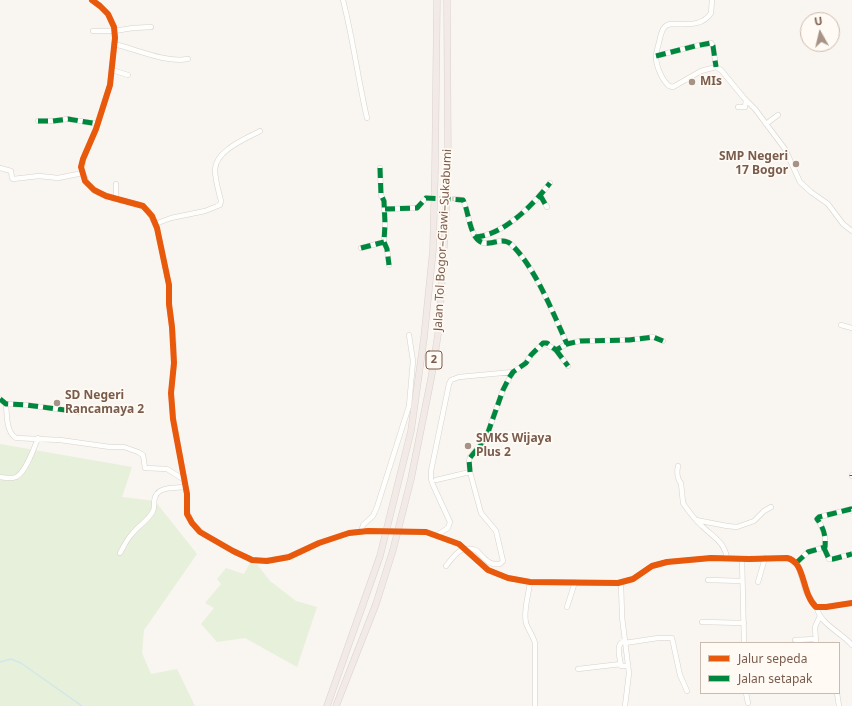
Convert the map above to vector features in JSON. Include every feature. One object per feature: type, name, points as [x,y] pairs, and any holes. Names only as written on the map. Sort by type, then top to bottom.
[{"type":"highway","name":"Jalan Tol Bogor–Ciawi–Sukabumi","points":[[327,706],[380,556],[411,431],[424,338],[433,250],[437,0]]},
{"type":"highway","name":"Jalan Tol Bogor–Ciawi–Sukabumi","points":[[336,706],[376,604],[393,550],[411,479],[431,379],[439,328],[448,163],[447,0]]},
{"type":"street","points":[[92,0],[108,14],[114,31],[114,44],[112,70],[108,91],[98,124],[82,162],[83,173],[87,183],[101,194],[143,206],[149,212],[155,224],[169,288],[174,344],[174,365],[171,395],[183,479],[187,494],[186,511],[192,523],[200,532],[252,560],[267,561],[283,559],[321,542],[349,533],[368,531],[426,532],[456,542],[466,549],[488,570],[508,578],[530,582],[622,582],[633,579],[648,568],[657,564],[695,559],[787,558],[792,559],[800,570],[807,595],[817,608],[820,616],[831,627],[848,639],[852,645]]},
{"type":"street","points":[[98,4],[102,0]]},
{"type":"street","points":[[344,0],[367,118]]},
{"type":"street","points":[[712,0],[711,13],[704,21],[695,24],[671,24],[665,26],[662,31],[656,56],[657,65],[667,85],[671,87],[676,86],[701,71],[716,68],[723,72],[755,109],[787,152],[800,182],[828,204],[840,220],[852,231]]},
{"type":"street","points":[[93,31],[114,31],[151,27]]},
{"type":"street","points":[[656,56],[711,43],[713,46],[716,68]]},
{"type":"street","points":[[114,44],[168,58],[178,60],[188,59]]},
{"type":"street","points":[[112,70],[128,75]]},
{"type":"street","points":[[738,107],[745,106],[746,100]]},
{"type":"street","points":[[766,124],[778,115]]},
{"type":"street","points":[[38,121],[68,119],[98,124]]},
{"type":"street","points":[[155,224],[171,218],[205,211],[220,205],[222,201],[215,172],[217,159],[233,146],[260,131]]},
{"type":"street","points":[[0,168],[11,171],[13,179],[39,176],[58,178],[83,173]]},
{"type":"street","points":[[380,168],[381,195],[384,199],[385,209],[384,242],[387,249],[389,265]]},
{"type":"street","points":[[475,237],[487,235],[504,226],[527,209],[550,183]]},
{"type":"street","points":[[116,184],[116,199]]},
{"type":"street","points":[[540,195],[547,207]]},
{"type":"street","points":[[385,209],[417,208],[426,198]]},
{"type":"street","points":[[456,199],[463,200],[473,233],[481,243],[488,244],[502,240],[513,245],[527,264],[567,344]]},
{"type":"street","points":[[361,248],[384,242]]},
{"type":"street","points":[[841,325],[852,328]]},
{"type":"street","points":[[360,532],[363,525],[373,516],[377,507],[409,406],[413,361],[409,335]]},
{"type":"street","points":[[556,350],[567,344],[580,341],[629,340],[652,337],[663,341]]},
{"type":"street","points":[[437,535],[448,528],[450,522],[431,479],[431,471],[451,380],[459,377],[513,372],[524,365],[531,355],[543,343],[547,343],[556,350],[568,366]]},
{"type":"street","points":[[446,566],[457,552],[466,549],[476,550],[486,561],[492,564],[500,564],[503,561],[496,532],[482,515],[470,472],[469,459],[486,438],[503,390],[513,372]]},
{"type":"street","points":[[0,399],[6,404],[27,405],[80,412]]},
{"type":"street","points":[[6,404],[9,428],[13,436],[19,439],[38,438],[78,442],[110,448],[124,447],[143,454],[145,468],[166,469],[183,479]]},
{"type":"street","points":[[0,477],[13,478],[19,475],[25,467],[38,438]]},
{"type":"street","points":[[678,466],[677,475],[681,483],[683,503],[696,520],[722,543],[726,551],[727,558]]},
{"type":"street","points":[[436,480],[470,472]]},
{"type":"street","points":[[120,553],[132,534],[153,512],[153,502],[158,492],[165,489],[185,487]]},
{"type":"street","points":[[696,520],[727,526],[737,526],[754,521],[764,511],[771,507]]},
{"type":"street","points":[[852,509],[823,516],[818,519],[823,529],[826,540],[824,548],[829,559],[852,554]]},
{"type":"street","points":[[796,563],[808,552],[824,548]]},
{"type":"street","points":[[758,582],[765,558]]},
{"type":"street","points":[[742,559],[744,642]]},
{"type":"street","points":[[708,580],[742,581]]},
{"type":"street","points":[[530,582],[525,617],[527,626],[535,643],[536,706]]},
{"type":"street","points":[[567,607],[575,582]]},
{"type":"street","points":[[622,582],[624,642],[629,679],[625,706]]},
{"type":"street","points":[[817,608],[852,603]]},
{"type":"street","points":[[795,640],[816,641],[815,627],[820,616]]},
{"type":"street","points":[[702,622],[744,623]]},
{"type":"street","points":[[621,664],[619,646],[621,642],[672,638],[680,675],[687,691]]},
{"type":"street","points":[[578,669],[621,664],[622,667],[628,666]]},
{"type":"street","points":[[746,694],[748,703]]},
{"type":"street","points":[[837,694],[839,706]]},
{"type":"green space","points":[[0,444],[132,467],[122,497],[155,501],[197,554],[144,630],[142,653],[151,674],[177,669],[195,706],[0,706]]},
{"type":"green space","points":[[250,563],[256,563],[270,581],[296,601],[317,607],[297,667],[245,638],[217,642],[201,624],[214,608],[205,603],[221,584],[217,579],[226,568],[244,574]]},
{"type":"waterway","points":[[0,662],[11,659],[21,663],[82,706]]},
{"type":"tunnel","points":[[426,198],[456,199]]},
{"type":"marked path","points":[[656,56],[711,43],[713,46],[716,67]]},
{"type":"marked path","points":[[38,121],[68,119],[98,124]]},
{"type":"marked path","points":[[380,168],[381,195],[384,201],[384,242],[387,249],[389,265]]},
{"type":"marked path","points":[[475,237],[497,231],[517,218],[550,183]]},
{"type":"marked path","points":[[540,195],[547,207]]},
{"type":"marked path","points":[[385,209],[417,208],[426,198],[463,200],[471,228],[477,239],[482,243],[501,241],[509,243],[529,266],[550,305],[567,344]]},
{"type":"marked path","points":[[361,248],[384,242]]},
{"type":"marked path","points":[[470,472],[469,459],[486,438],[503,390],[509,378],[513,372],[526,363],[531,355],[543,343],[547,343],[556,350],[567,344],[580,341],[629,340],[653,337],[663,341]]},
{"type":"marked path","points":[[556,350],[568,366]]},
{"type":"marked path","points":[[0,399],[6,404],[27,405],[80,412]]},
{"type":"marked path","points":[[796,563],[808,552],[825,547],[824,533],[817,519],[819,517],[851,509],[852,511]]},
{"type":"marked path","points":[[824,548],[829,559],[852,554]]},
{"type":"cycle path","points":[[92,0],[108,14],[114,27],[115,38],[110,85],[96,129],[81,167],[85,181],[94,190],[106,196],[143,206],[152,216],[157,228],[169,285],[169,304],[174,363],[171,393],[173,419],[187,494],[187,514],[192,523],[200,532],[252,560],[267,561],[289,557],[319,543],[349,533],[368,531],[426,532],[459,544],[488,570],[508,578],[530,582],[618,583],[633,579],[652,566],[667,562],[711,558],[787,558],[797,565],[811,601],[816,607],[852,603]]},
{"type":"place","name":"MIs","points":[[692,82]]},
{"type":"place","name":"SMP Negeri 17 Bogor","points":[[796,164]]},
{"type":"place","name":"SD Negeri Rancamaya 2","points":[[57,403]]},
{"type":"place","name":"SMKS Wijaya Plus 2","points":[[468,446]]}]
